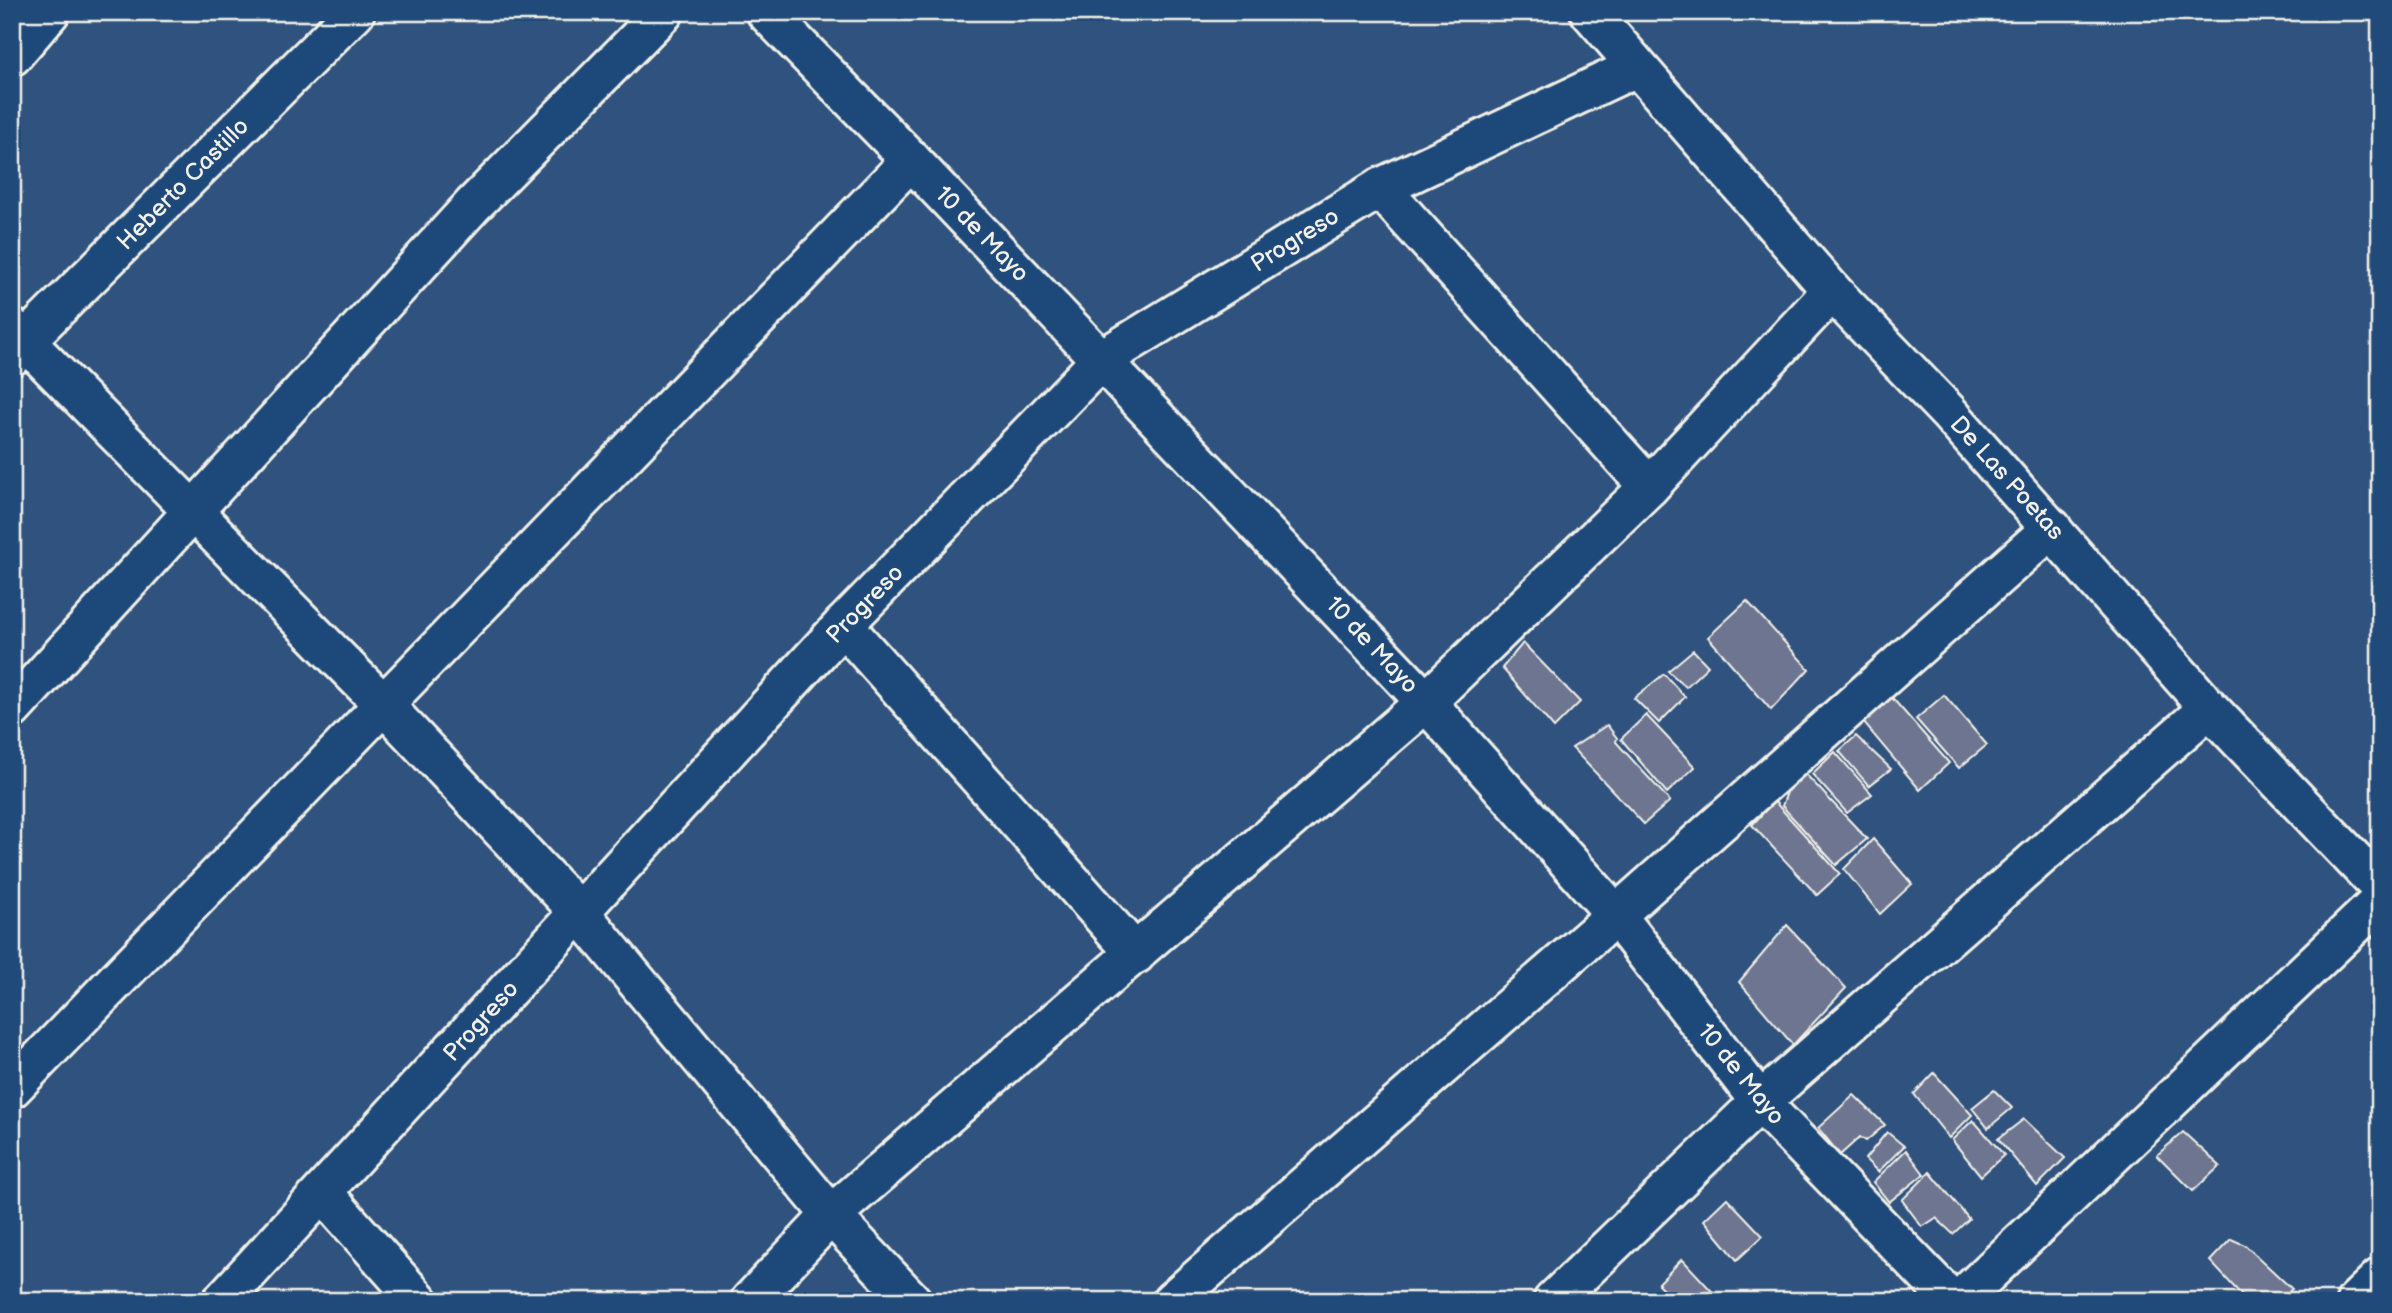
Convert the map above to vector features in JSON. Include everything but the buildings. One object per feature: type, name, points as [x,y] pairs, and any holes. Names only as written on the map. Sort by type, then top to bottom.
[{"type":"street","points":[[12,56],[50,12]]},
{"type":"street","name":"Heberto Castillo","points":[[16,342],[355,12]]},
{"type":"street","points":[[12,709],[473,205],[664,12]]},
{"type":"street","name":"10 de Mayo","points":[[766,12],[1102,359],[1426,702],[1616,915],[1760,1102],[1952,1301]]},
{"type":"street","name":"De Las Poetas","points":[[1590,12],[1634,68],[1832,291],[1948,412],[2209,708],[2380,887]]},
{"type":"street","name":"Progreso","points":[[222,1301],[324,1194],[844,625],[1102,359],[1380,188],[1634,68]]},
{"type":"street","points":[[12,1088],[382,703],[911,160]]},
{"type":"street","points":[[1380,188],[1649,487]]},
{"type":"street","points":[[750,1301],[831,1216],[1426,702],[1649,487],[1832,291]]},
{"type":"street","points":[[16,342],[195,510],[580,913],[831,1216],[912,1301]]},
{"type":"street","points":[[1172,1301],[1616,915],[2052,528]]},
{"type":"street","points":[[844,625],[1136,954]]},
{"type":"street","points":[[1553,1301],[1760,1102],[2209,708]]},
{"type":"street","points":[[1959,1301],[2380,901]]},
{"type":"street","points":[[324,1194],[419,1301]]},
{"type":"street","points":[[2356,1301],[2380,1278]]}]
